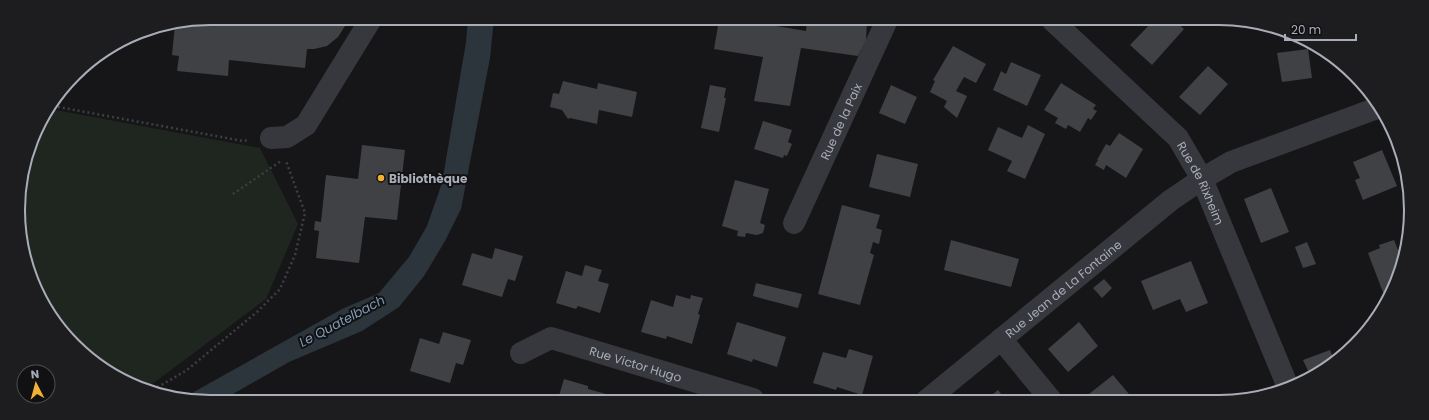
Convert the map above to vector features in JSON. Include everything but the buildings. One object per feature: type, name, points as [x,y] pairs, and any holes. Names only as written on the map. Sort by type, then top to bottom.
[{"type":"street","points":[[271,138],[287,137],[306,125],[367,25]]},
{"type":"street","name":"Rue de la Paix","points":[[794,223],[885,25]]},
{"type":"street","name":"Rue de Rixheim","points":[[1057,25],[1178,138],[1202,179],[1286,382]]},
{"type":"street","name":"Rue Jean de La Fontaine","points":[[933,395],[1170,200],[1202,179],[1231,162],[1374,109]]},
{"type":"street","name":"Rue Victor Hugo","points":[[521,353],[551,338],[737,395]]},
{"type":"street","points":[[1001,339],[1047,395]]},
{"type":"path","points":[[56,107],[243,141],[271,138]]},
{"type":"path","points":[[157,387],[187,370],[257,312],[280,289],[295,255],[305,213],[285,158],[233,194]]},
{"type":"shaded area","points":[[54,110],[260,148],[298,224],[266,299],[151,385],[128,376],[107,364],[79,341],[56,313],[39,281],[31,258],[25,222],[25,198],[31,162],[39,139]]},
{"type":"water","name":"Le Quatelbach","points":[[467,25],[493,25],[490,58],[461,209],[445,241],[424,276],[399,307],[362,331],[289,362],[231,395],[191,394],[342,309],[379,293],[409,257],[427,226],[442,183],[466,42]]},
{"type":"place","name":"Bibliothèque","points":[[381,178]]}]
